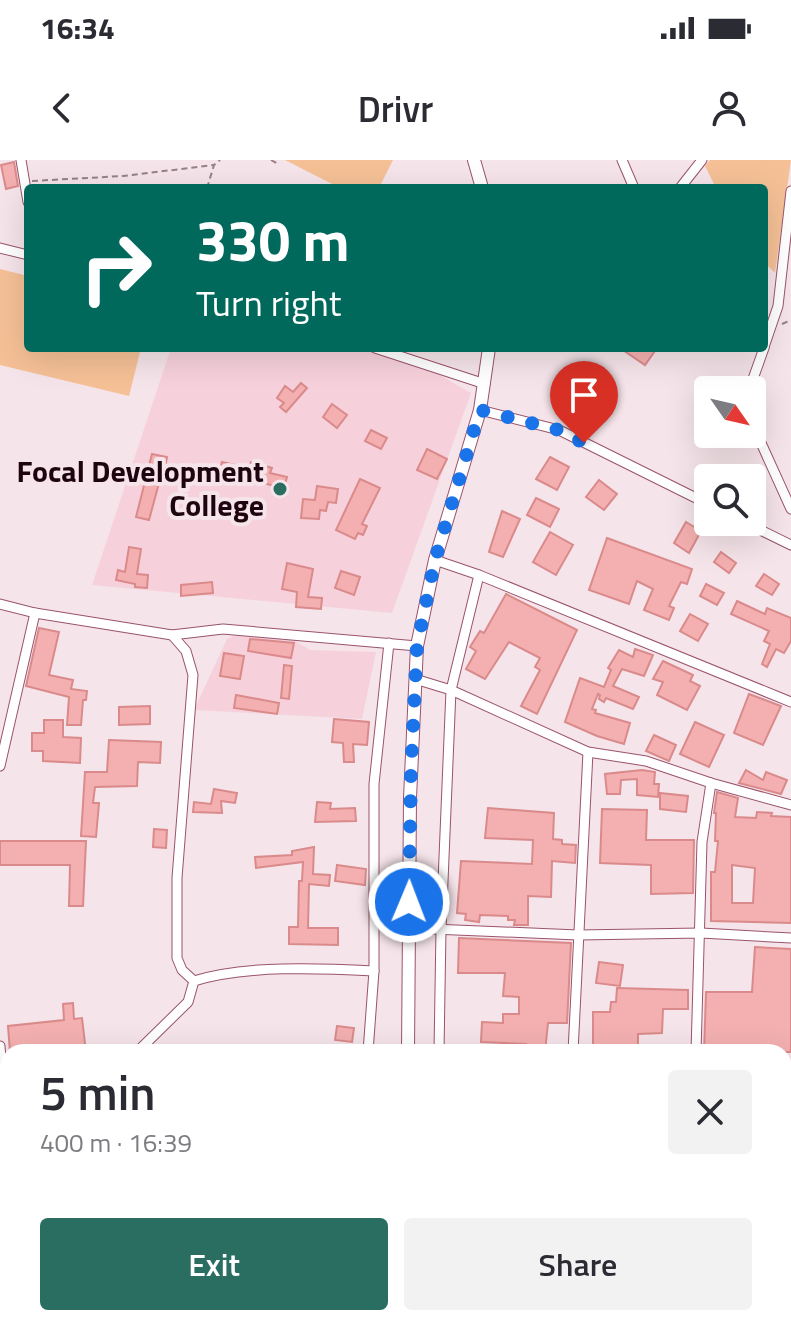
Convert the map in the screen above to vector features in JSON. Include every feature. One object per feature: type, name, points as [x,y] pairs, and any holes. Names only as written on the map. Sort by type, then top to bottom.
[{"type":"main road","points":[[474,160],[481,184]]},
{"type":"main road","points":[[408,1044],[410,798],[417,646],[435,560],[480,410],[489,352]]},
{"type":"street","points":[[21,160],[24,185]]},
{"type":"street","points":[[622,160],[632,184]]},
{"type":"street","points":[[683,184],[702,160]]},
{"type":"street","points":[[768,336],[778,306],[791,191]]},
{"type":"street","points":[[0,248],[24,254]]},
{"type":"street","points":[[387,352],[485,384]]},
{"type":"street","points":[[754,376],[763,352]]},
{"type":"street","points":[[480,410],[559,430],[694,497]]},
{"type":"street","points":[[763,448],[791,509]]},
{"type":"street","points":[[766,533],[791,545]]},
{"type":"street","points":[[435,560],[791,702]]},
{"type":"street","points":[[439,1044],[451,690],[479,575]]},
{"type":"street","points":[[0,604],[35,613],[172,635],[223,629],[417,646]]},
{"type":"street","points":[[0,766],[35,613]]},
{"type":"street","points":[[172,635],[186,651],[193,675],[177,878],[177,958],[182,970],[194,981]]},
{"type":"street","points":[[369,1044],[374,971],[374,784],[389,643]]},
{"type":"street","points":[[415,679],[451,690],[588,752],[646,761],[791,805]]},
{"type":"street","points":[[573,1044],[588,752]]},
{"type":"street","points":[[696,1044],[702,842],[711,783]]},
{"type":"street","points":[[408,928],[578,935],[701,933],[791,938]]},
{"type":"street","points":[[194,981],[216,974],[327,969],[374,971]]},
{"type":"street","points":[[145,1044],[188,1002],[194,981]]},
{"type":"path","points":[[23,181],[123,176],[214,165],[220,160]]},
{"type":"path","points":[[271,160],[278,164]]},
{"type":"path","points":[[208,184],[214,165]]},
{"type":"shaded area","points":[[285,160],[393,160],[381,184],[332,184]]},
{"type":"shaded area","points":[[710,160],[791,160],[775,273],[768,266],[768,184],[714,184],[705,166]]},
{"type":"shaded area","points":[[0,269],[24,275],[24,352],[140,352],[129,396],[0,365]]},
{"type":"shaded area","name":"Focal Development College","points":[[170,352],[374,352],[436,373],[471,393],[392,613],[92,585]]},
{"type":"shaded area","points":[[237,634],[290,638],[310,650],[376,652],[362,719],[194,710],[227,639]]},
{"type":"building","points":[[14,162],[18,186],[6,189],[1,165]]},
{"type":"building","points":[[626,352],[654,352],[645,365]]},
{"type":"building","points":[[301,383],[307,388],[286,412],[280,407],[284,403],[277,398],[285,386],[293,392]]},
{"type":"building","points":[[332,404],[347,415],[337,428],[323,417]]},
{"type":"building","points":[[371,430],[387,438],[381,449],[365,441]]},
{"type":"building","points":[[427,449],[447,459],[437,479],[417,470]]},
{"type":"building","points":[[152,454],[167,457],[162,484],[159,483],[149,520],[136,517]]},
{"type":"building","points":[[550,457],[569,467],[557,490],[536,479]]},
{"type":"building","points":[[222,462],[249,468],[251,462],[272,468],[270,473],[287,477],[284,488],[219,473]]},
{"type":"building","points":[[360,479],[380,488],[362,524],[367,526],[363,535],[358,533],[355,539],[336,530]]},
{"type":"building","points":[[599,480],[617,494],[604,510],[586,497]]},
{"type":"building","points":[[317,486],[338,489],[336,503],[328,502],[326,511],[320,510],[319,519],[301,518],[303,499],[315,500]]},
{"type":"building","points":[[536,498],[559,509],[550,527],[527,515]]},
{"type":"building","points":[[502,511],[520,519],[503,557],[489,552]]},
{"type":"building","points":[[686,522],[694,527],[694,536],[698,536],[689,553],[674,543]]},
{"type":"building","points":[[550,532],[573,545],[556,575],[533,562]]},
{"type":"building","points":[[607,538],[692,569],[687,584],[681,582],[669,606],[674,608],[669,620],[644,610],[653,589],[637,581],[629,604],[589,590]]},
{"type":"building","points":[[129,547],[141,549],[137,574],[148,575],[147,588],[116,580],[118,570],[125,572]]},
{"type":"building","points":[[721,552],[736,563],[729,573],[714,562]]},
{"type":"building","points":[[287,563],[313,569],[308,597],[322,598],[321,609],[296,607],[297,592],[282,589]]},
{"type":"building","points":[[341,571],[360,577],[354,595],[335,588]]},
{"type":"building","points":[[764,574],[779,584],[772,595],[756,586]]},
{"type":"building","points":[[212,582],[213,593],[181,596],[181,585]]},
{"type":"building","points":[[706,584],[724,593],[717,605],[700,596]]},
{"type":"building","points":[[506,594],[577,630],[537,714],[521,706],[540,670],[535,667],[540,658],[509,642],[485,679],[466,669],[476,651],[470,647],[480,631],[484,633]]},
{"type":"building","points":[[737,601],[765,614],[767,608],[791,618],[791,641],[784,653],[776,649],[767,667],[762,664],[770,644],[764,641],[769,631],[731,614]]},
{"type":"building","points":[[690,614],[708,624],[698,641],[680,631]]},
{"type":"building","points":[[39,628],[59,632],[49,675],[73,680],[71,689],[87,691],[81,725],[67,725],[69,697],[26,686]]},
{"type":"building","points":[[250,639],[294,643],[291,658],[248,651]]},
{"type":"building","points":[[635,649],[653,655],[644,676],[622,669],[613,686],[639,697],[633,709],[606,698],[604,702],[598,694],[592,709],[596,710],[595,713],[630,723],[624,744],[565,722],[580,678],[604,687],[611,670],[608,668],[619,650],[633,657]]},
{"type":"building","points":[[224,653],[244,656],[240,679],[220,676]]},
{"type":"building","points":[[663,661],[693,675],[690,681],[700,686],[687,710],[657,695],[663,682],[653,679]]},
{"type":"building","points":[[284,665],[292,666],[289,699],[281,698]]},
{"type":"building","points":[[749,694],[781,706],[763,745],[734,733]]},
{"type":"building","points":[[236,695],[279,703],[277,714],[234,708]]},
{"type":"building","points":[[150,706],[150,724],[119,725],[119,707]]},
{"type":"building","points":[[334,719],[369,722],[367,745],[353,744],[354,762],[344,762],[343,743],[332,742]]},
{"type":"building","points":[[44,720],[63,720],[63,737],[81,738],[80,763],[43,761],[43,751],[32,751],[32,733],[44,733]]},
{"type":"building","points":[[695,722],[724,735],[709,767],[680,754]]},
{"type":"building","points":[[654,735],[676,745],[669,761],[646,751]]},
{"type":"building","points":[[109,740],[161,742],[160,763],[138,762],[137,786],[95,787],[93,803],[99,803],[96,837],[81,836],[85,772],[107,772]]},
{"type":"building","points":[[642,770],[655,772],[654,784],[659,784],[658,797],[637,795],[637,779],[621,780],[620,794],[607,794],[605,774]]},
{"type":"building","points":[[746,770],[763,780],[766,772],[787,780],[781,794],[739,783]]},
{"type":"building","points":[[214,789],[237,793],[235,803],[221,801],[222,813],[193,812],[194,802],[211,804]]},
{"type":"building","points":[[717,792],[738,798],[735,817],[756,818],[757,812],[791,817],[791,923],[711,921],[711,872],[715,872],[718,841],[715,841]],"holes":[[[732,865],[755,868],[753,903],[732,903]]]},
{"type":"building","points":[[660,793],[688,796],[686,812],[660,809]]},
{"type":"building","points":[[317,802],[331,803],[330,809],[355,808],[356,821],[315,822]]},
{"type":"building","points":[[488,808],[554,813],[553,839],[562,840],[562,844],[576,845],[575,863],[552,861],[551,897],[528,896],[528,925],[514,925],[515,920],[508,920],[508,916],[480,915],[479,922],[465,920],[466,914],[457,913],[461,861],[532,864],[533,840],[485,838]]},
{"type":"building","points":[[602,809],[647,810],[646,840],[694,840],[693,893],[651,894],[651,865],[600,863]]},
{"type":"building","points":[[154,829],[167,830],[166,848],[153,847]]},
{"type":"building","points":[[0,841],[86,841],[83,906],[69,906],[70,865],[0,865]]},
{"type":"building","points":[[314,847],[313,874],[330,875],[329,886],[309,884],[308,928],[338,928],[338,945],[289,944],[289,927],[298,927],[299,881],[302,881],[303,862],[256,868],[255,857],[292,855],[292,851]]},
{"type":"building","points":[[337,865],[366,869],[365,885],[335,881]]},
{"type":"building","points":[[459,938],[571,943],[567,1023],[548,1023],[546,1044],[481,1042],[482,1022],[503,1023],[503,1014],[519,1014],[519,997],[503,996],[505,973],[458,973]]},
{"type":"building","points":[[755,947],[791,949],[791,1044],[704,1044],[706,992],[752,992]]},
{"type":"building","points":[[599,962],[623,965],[620,986],[596,983]]},
{"type":"building","points":[[617,988],[688,990],[688,1009],[663,1009],[662,1033],[638,1034],[638,1044],[593,1044],[593,1012],[610,1012],[611,1002],[616,1002]]},
{"type":"building","points":[[73,1003],[74,1019],[82,1018],[85,1044],[9,1044],[8,1026],[64,1020],[63,1004]]},
{"type":"building","points":[[337,1026],[354,1028],[352,1042],[335,1040]]},
{"type":"place","name":"Focal Development College","points":[[280,489]]},
{"type":"route","points":[[409,902],[417,646],[435,560],[480,410],[559,430],[584,443]]}]
